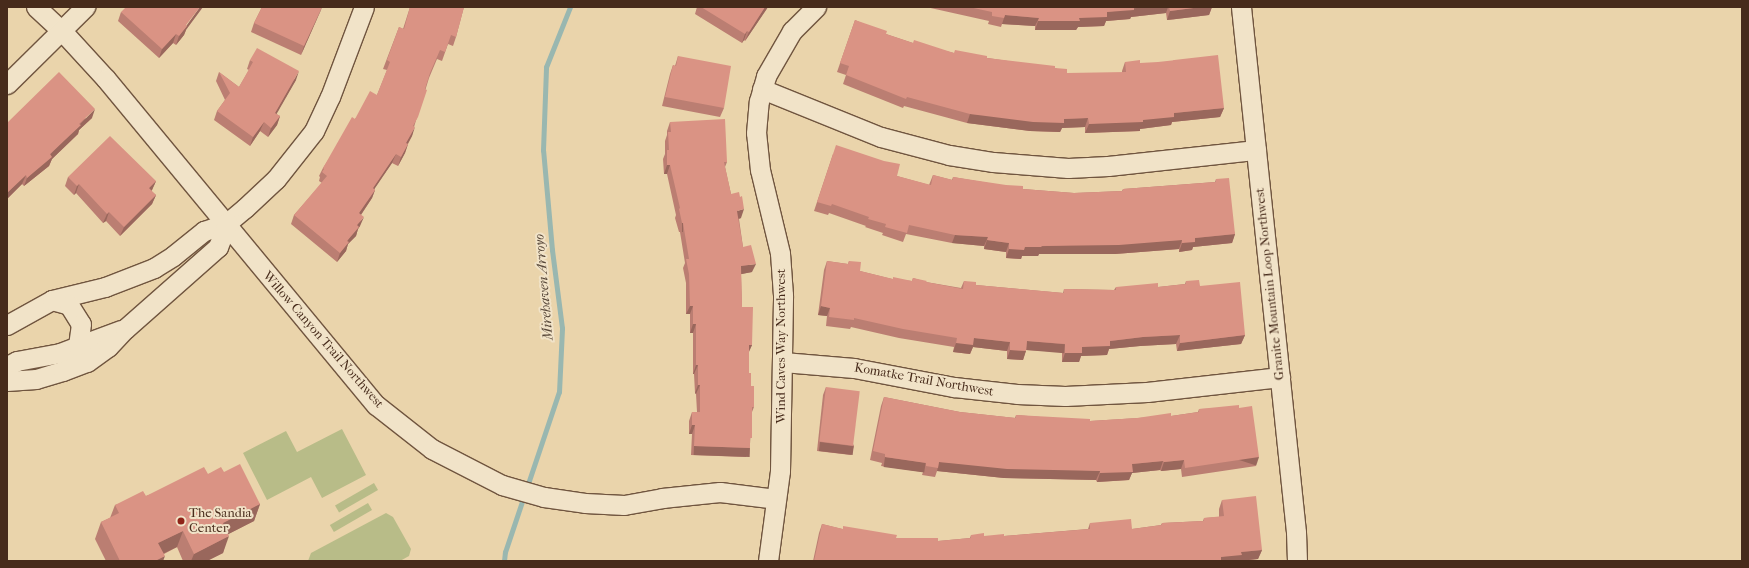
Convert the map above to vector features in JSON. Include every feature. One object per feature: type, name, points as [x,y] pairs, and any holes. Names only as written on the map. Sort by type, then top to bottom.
[{"type":"street","name":"Willow Canyon Trail Northwest","points":[[36,7],[62,31],[106,79],[227,223],[376,405],[432,449],[502,485],[544,497],[586,503],[624,505],[662,498],[720,492],[776,499]]},
{"type":"street","points":[[7,84],[85,7]]},
{"type":"street","points":[[7,325],[52,300],[105,287],[154,268],[173,256],[204,231],[227,223],[276,179],[314,130],[330,97],[364,7]]},
{"type":"street","name":"Wind Caves Way Northwest","points":[[768,561],[780,470],[783,295],[780,253],[760,170],[756,132],[762,89],[766,76],[792,31],[816,7]]},
{"type":"street","name":"Granite Mountain Loop Northwest","points":[[1241,7],[1296,532],[1297,561]]},
{"type":"street","points":[[762,89],[881,137],[949,154],[993,162],[1068,168],[1108,166],[1256,150]]},
{"type":"street","points":[[7,381],[36,379],[87,362],[108,347],[125,329],[218,247],[227,223]]},
{"type":"street","points":[[52,300],[69,305],[81,324],[78,346]]},
{"type":"street","points":[[7,366],[17,360],[60,353],[125,329]]},
{"type":"street","name":"Komatke Trail Northwest","points":[[783,362],[854,368],[954,387],[1017,394],[1057,396],[1147,392],[1280,377]]},
{"type":"green space","points":[[342,429],[366,475],[322,498],[311,477],[267,500],[243,453],[286,431],[297,452]]},
{"type":"green space","points":[[374,483],[378,490],[339,512],[335,505]]},
{"type":"green space","points":[[368,503],[372,510],[334,532],[330,525]]},
{"type":"green space","points":[[386,513],[393,517],[411,549],[409,556],[400,561],[308,561],[311,553]]},
{"type":"building","points":[[126,7],[200,7],[179,36],[176,34],[162,49],[121,12]]},
{"type":"building","points":[[262,7],[322,7],[304,46],[254,23]]},
{"type":"building","points":[[410,7],[464,7],[456,37],[451,35],[445,52],[440,50],[430,73],[425,89],[427,90],[418,117],[413,126],[415,127],[406,143],[408,144],[401,157],[396,154],[373,188],[375,190],[359,213],[364,217],[357,225],[359,227],[347,241],[349,242],[340,253],[294,215],[327,176],[322,172],[324,169],[323,168],[352,117],[355,119],[370,91],[377,95],[390,62],[387,60],[399,27],[404,29]]},
{"type":"building","points":[[701,7],[765,7],[749,32],[747,31],[745,34]]},
{"type":"building","points":[[969,7],[1144,7],[1134,8],[1134,10],[1107,12],[1107,17],[1079,18],[1080,21],[1038,21],[1039,18],[1005,15],[1004,18],[992,16],[992,12]]},
{"type":"building","points":[[1169,7],[1201,7],[1170,11]]},
{"type":"building","points":[[855,20],[887,31],[886,34],[913,43],[914,40],[954,53],[955,50],[987,56],[987,58],[1055,66],[1055,68],[1067,69],[1067,73],[1126,72],[1125,62],[1140,60],[1140,63],[1158,62],[1218,55],[1224,108],[1174,113],[1174,117],[1143,120],[1143,122],[1089,124],[1088,118],[1064,119],[1064,123],[1033,122],[970,114],[907,97],[906,99],[846,75],[849,66],[840,63]]},
{"type":"building","points":[[257,48],[299,71],[275,113],[280,116],[271,128],[264,122],[253,137],[217,111],[230,93],[219,72],[239,87],[253,62],[250,60]]},
{"type":"building","points":[[678,56],[731,66],[724,108],[665,97],[673,65],[676,66]]},
{"type":"building","points":[[59,72],[95,109],[79,124],[81,125],[50,154],[52,157],[27,178],[26,175],[7,193],[7,123]]},
{"type":"building","points":[[725,119],[727,162],[724,162],[731,194],[739,192],[740,197],[742,196],[744,209],[737,211],[743,247],[751,245],[756,264],[741,266],[742,307],[753,307],[752,345],[749,345],[749,373],[751,373],[751,386],[754,386],[752,438],[750,438],[750,448],[694,446],[695,425],[692,425],[692,412],[700,412],[700,385],[698,385],[698,365],[696,365],[696,324],[693,324],[693,306],[690,306],[689,274],[686,259],[689,259],[683,223],[670,165],[667,165],[667,150],[669,150],[668,132],[671,132],[670,122]]},
{"type":"building","points":[[110,136],[156,181],[149,188],[156,195],[124,227],[109,212],[107,214],[79,184],[77,186],[68,177]]},
{"type":"building","points":[[836,145],[884,161],[900,164],[897,176],[931,185],[933,175],[953,180],[953,177],[1023,186],[1023,189],[1074,193],[1123,191],[1123,189],[1216,182],[1216,179],[1229,178],[1235,234],[1195,238],[1195,242],[1182,243],[1182,240],[1119,245],[1041,246],[1042,247],[1025,247],[1024,250],[1009,249],[1009,243],[987,240],[988,237],[955,235],[909,225],[907,233],[885,227],[886,224],[868,219],[869,217],[832,204],[831,206],[817,202]]},
{"type":"building","points":[[827,261],[848,264],[849,261],[861,262],[860,271],[893,279],[893,277],[912,281],[913,278],[963,289],[964,281],[976,282],[976,285],[1064,293],[1064,289],[1116,290],[1116,287],[1158,283],[1158,287],[1186,284],[1186,281],[1199,280],[1200,286],[1240,282],[1245,335],[1180,343],[1180,335],[1143,337],[1110,341],[1110,346],[1082,347],[1082,353],[1065,353],[1065,344],[1027,341],[1026,351],[1010,350],[1010,342],[974,338],[973,345],[956,343],[957,338],[903,329],[854,318],[854,320],[829,317],[830,308],[821,306]]},
{"type":"building","points":[[826,387],[860,391],[853,446],[819,442]]},
{"type":"building","points":[[884,397],[960,412],[1016,418],[1016,415],[1090,419],[1090,421],[1137,418],[1171,413],[1171,416],[1199,412],[1199,409],[1239,405],[1239,408],[1252,406],[1259,457],[1185,468],[1184,460],[1132,464],[1133,472],[1100,473],[1100,471],[1007,469],[939,462],[938,468],[926,466],[926,463],[885,457],[885,454],[873,451]]},
{"type":"building","name":"The Sandia Center","points":[[240,464],[260,504],[223,523],[229,536],[194,554],[183,531],[158,543],[165,556],[155,561],[120,561],[101,522],[119,513],[115,505],[143,491],[146,496],[204,467],[208,474],[221,467],[224,472]]},
{"type":"building","points":[[1256,496],[1262,550],[1241,552],[1242,555],[1221,557],[1221,561],[814,561],[822,524],[843,529],[843,526],[897,535],[896,538],[938,538],[938,541],[971,538],[971,535],[984,533],[984,536],[1004,534],[1004,536],[1090,529],[1090,523],[1131,519],[1132,529],[1162,525],[1162,523],[1204,521],[1204,518],[1224,516],[1222,500]]},
{"type":"waterway","name":"Mirehaven Arroyo","points":[[504,561],[505,552],[559,392],[562,328],[552,250],[543,150],[546,67],[570,7]]},
{"type":"place","name":"The Sandia Center","points":[[181,521]]}]
